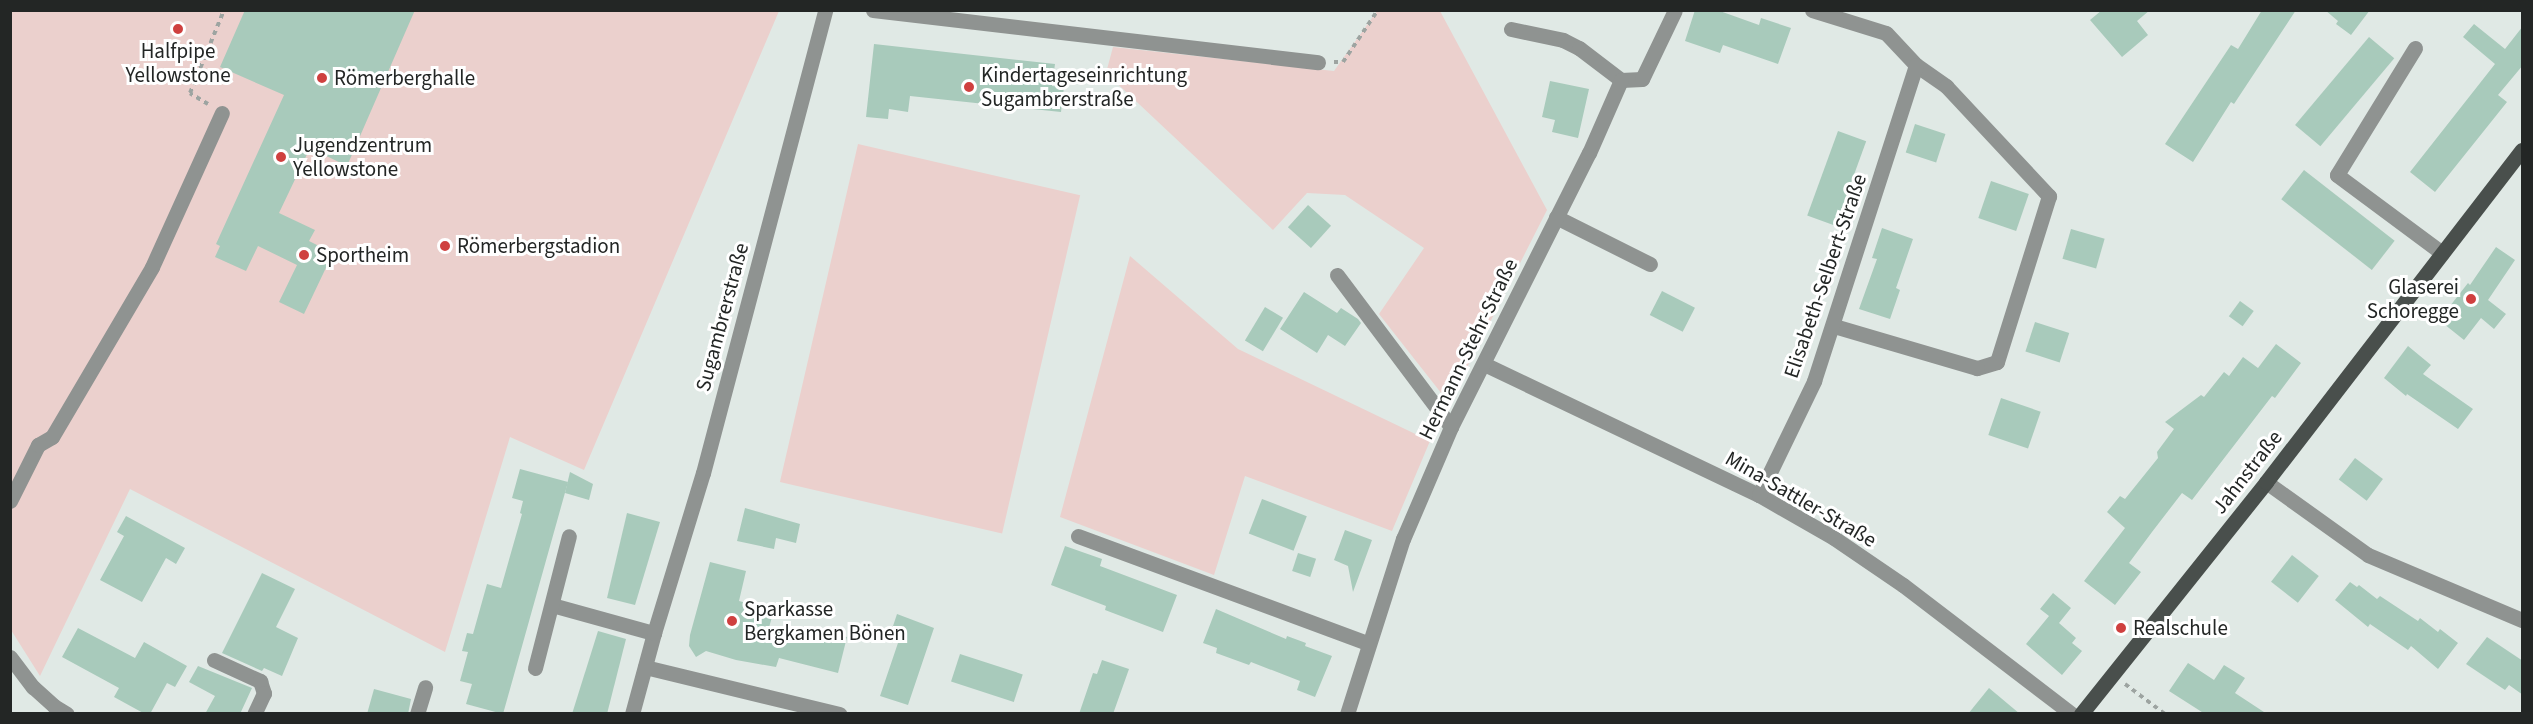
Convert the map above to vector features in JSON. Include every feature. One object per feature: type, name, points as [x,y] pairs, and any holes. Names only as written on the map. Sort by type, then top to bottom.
[{"type":"main road","name":"Jahnstraße","points":[[2081,714],[2266,482],[2523,150]]},
{"type":"street","name":"Sugambrerstraße","points":[[632,714],[703,473],[825,10]]},
{"type":"street","points":[[873,10],[1318,62]]},
{"type":"street","points":[[1511,29],[1563,40],[1579,48],[1621,80],[1642,79],[1676,10]]},
{"type":"street","points":[[1819,12],[1886,33],[1916,65],[1946,86],[2049,196],[1997,362],[1977,368],[1834,326]]},
{"type":"street","points":[[2415,48],[2337,175],[2442,253]]},
{"type":"street","name":"Elisabeth-Selbert-Straße","points":[[1759,495],[1814,381],[1834,326],[1916,65]]},
{"type":"street","name":"Hermann-Stehr-Straße","points":[[1347,714],[1403,539],[1451,427],[1589,153],[1621,80]]},
{"type":"street","points":[[10,501],[38,445],[52,437],[152,267],[222,113]]},
{"type":"street","points":[[1556,217],[1650,264]]},
{"type":"street","points":[[1337,275],[1451,427]]},
{"type":"street","name":"Mina-Sattler-Straße","points":[[1484,364],[1759,495],[1834,538],[1903,585],[2072,714]]},
{"type":"street","points":[[2266,482],[2368,555],[2523,620]]},
{"type":"street","points":[[535,668],[569,536]]},
{"type":"street","points":[[1078,536],[1368,643]]},
{"type":"street","points":[[552,605],[654,633]]},
{"type":"street","points":[[10,657],[33,687],[54,706],[67,714]]},
{"type":"street","points":[[214,660],[260,681],[264,693],[254,714]]},
{"type":"street","points":[[645,667],[839,714]]},
{"type":"street","points":[[417,714],[425,687]]},
{"type":"path","points":[[222,113],[190,93],[224,10]]},
{"type":"path","points":[[1318,62],[1343,62],[1378,10]]},
{"type":"path","points":[[2113,675],[2165,714]]},
{"type":"shaded area","points":[[11,11],[779,11],[584,470],[510,437],[445,652],[130,489],[40,676],[11,630]]},
{"type":"shaded area","points":[[1377,11],[1440,11],[1547,210],[1449,403],[1379,314],[1424,248],[1345,195],[1307,193],[1273,230],[1106,73],[1113,47],[1334,71]]},
{"type":"shaded area","points":[[858,144],[1080,195],[1002,533],[780,482]]},
{"type":"shaded area","points":[[1130,256],[1238,349],[1430,441],[1392,531],[1245,476],[1214,575],[1060,517]]},
{"type":"building","points":[[245,10],[415,10],[347,166],[310,148],[279,213],[315,230],[309,241],[333,253],[304,314],[279,302],[297,265],[258,246],[246,271],[215,257],[220,246],[216,244],[284,95],[220,67]]},
{"type":"building","points":[[1695,10],[1717,10],[1759,25],[1761,18],[1791,28],[1778,64],[1723,45],[1720,53],[1685,41]]},
{"type":"building","points":[[2102,10],[2150,10],[2137,21],[2148,35],[2122,57],[2090,20]]},
{"type":"building","points":[[2262,10],[2296,10],[2234,104],[2231,102],[2193,162],[2165,144],[2231,45],[2238,49]]},
{"type":"building","points":[[2325,10],[2370,10],[2351,35],[2336,24],[2338,21]]},
{"type":"building","points":[[2474,24],[2505,49],[2523,26],[2523,65],[2498,95],[2507,102],[2435,192],[2410,172],[2495,64],[2463,37]]},
{"type":"building","points":[[2369,37],[2394,58],[2320,146],[2295,125]]},
{"type":"building","points":[[874,44],[1055,64],[1052,86],[1064,87],[1061,112],[910,96],[908,112],[889,109],[888,119],[866,117]]},
{"type":"building","points":[[1550,81],[1589,89],[1578,138],[1552,132],[1555,120],[1542,117]]},
{"type":"building","points":[[1915,124],[1945,134],[1936,162],[1906,153]]},
{"type":"building","points":[[1838,131],[1866,141],[1835,226],[1807,216]]},
{"type":"building","points":[[2304,170],[2395,241],[2372,270],[2281,199]]},
{"type":"building","points":[[1991,181],[2029,194],[2016,231],[1978,218]]},
{"type":"building","points":[[1308,205],[1331,226],[1311,248],[1288,227]]},
{"type":"building","points":[[1882,228],[1913,239],[1896,288],[1900,290],[1890,319],[1859,309],[1877,259],[1872,258]]},
{"type":"building","points":[[2071,229],[2105,239],[2096,268],[2062,259]]},
{"type":"building","name":"Glaserei Schoregge","points":[[2496,247],[2515,260],[2488,300],[2506,314],[2494,329],[2481,318],[2464,340],[2439,320],[2468,283],[2470,285]]},
{"type":"building","points":[[1662,291],[1695,308],[1683,332],[1650,315]]},
{"type":"building","points":[[1304,292],[1337,313],[1341,308],[1358,319],[1361,323],[1345,346],[1328,335],[1317,353],[1280,329]]},
{"type":"building","points":[[2240,301],[2254,311],[2243,326],[2229,316]]},
{"type":"building","points":[[1265,307],[1283,318],[1263,351],[1245,340]]},
{"type":"building","points":[[2035,322],[2069,333],[2060,363],[2025,351]]},
{"type":"building","points":[[2276,344],[2301,363],[2275,398],[2272,396],[2192,500],[2182,493],[2152,532],[2129,563],[2141,572],[2115,605],[2084,581],[2125,528],[2107,512],[2120,496],[2125,499],[2158,458],[2157,452],[2174,429],[2165,422],[2201,395],[2204,397],[2224,372],[2229,376],[2243,357],[2258,368]]},
{"type":"building","points":[[2408,346],[2431,365],[2423,374],[2473,409],[2458,429],[2407,394],[2406,396],[2384,378]]},
{"type":"building","points":[[2001,398],[2041,412],[2028,449],[1988,435]]},
{"type":"building","points":[[2355,458],[2383,479],[2367,501],[2339,480]]},
{"type":"building","points":[[520,469],[568,482],[503,714],[466,704],[472,684],[460,681],[468,652],[462,651],[467,633],[473,634],[487,584],[501,588],[522,514],[520,513],[523,501],[512,498]]},
{"type":"building","points":[[570,472],[593,484],[589,500],[565,493]]},
{"type":"building","points":[[1262,499],[1307,516],[1294,551],[1249,534]]},
{"type":"building","points":[[745,508],[800,524],[796,543],[776,538],[774,549],[737,541]]},
{"type":"building","points":[[627,513],[660,522],[635,605],[607,598]]},
{"type":"building","points":[[126,516],[185,548],[176,564],[166,558],[142,602],[100,580],[124,536],[117,532]]},
{"type":"building","points":[[1345,530],[1372,540],[1353,592],[1348,566],[1334,560]]},
{"type":"building","points":[[1065,546],[1102,559],[1100,566],[1177,595],[1163,632],[1105,610],[1106,606],[1051,585]]},
{"type":"building","points":[[1298,553],[1316,559],[1310,577],[1292,571]]},
{"type":"building","points":[[2292,555],[2319,576],[2298,603],[2271,582]]},
{"type":"building","name":"Sparkasse Bergkamen Bönen","points":[[710,562],[746,571],[739,601],[774,610],[768,631],[789,630],[826,640],[828,632],[847,637],[838,673],[779,658],[776,667],[736,660],[706,651],[696,657],[689,646],[690,635]]},
{"type":"building","points":[[262,573],[295,589],[276,627],[298,638],[282,676],[264,668],[262,671],[222,653]]},
{"type":"building","points":[[2350,582],[2357,587],[2359,585],[2377,599],[2380,596],[2418,621],[2420,618],[2438,632],[2440,629],[2458,643],[2438,669],[2411,646],[2408,650],[2370,624],[2368,627],[2335,600]]},
{"type":"building","points":[[2053,593],[2071,608],[2059,623],[2076,638],[2072,643],[2082,651],[2062,675],[2026,644],[2049,616],[2040,609]]},
{"type":"building","points":[[1216,609],[1286,639],[1287,636],[1306,643],[1305,646],[1332,656],[1315,697],[1297,690],[1300,681],[1251,662],[1249,665],[1216,653],[1217,648],[1203,643]]},
{"type":"building","points":[[897,614],[934,628],[908,705],[880,696],[900,637],[891,632]]},
{"type":"building","points":[[78,628],[135,658],[144,642],[187,666],[175,687],[167,683],[150,714],[145,714],[114,697],[119,688],[62,657]]},
{"type":"building","points":[[598,631],[626,639],[607,714],[572,714]]},
{"type":"building","points":[[2487,637],[2523,661],[2523,695],[2509,685],[2505,690],[2466,664]]},
{"type":"building","points":[[960,654],[1023,674],[1014,702],[951,682]]},
{"type":"building","points":[[1102,660],[1129,669],[1113,714],[1079,714],[1093,673],[1097,674]]},
{"type":"building","points":[[2188,663],[2214,680],[2224,665],[2245,678],[2235,693],[2267,714],[2205,714],[2169,691]]},
{"type":"building","points":[[198,666],[252,688],[240,714],[205,714],[215,696],[189,682]]},
{"type":"building","points":[[1989,688],[2020,714],[1968,714]]},
{"type":"building","points":[[374,689],[411,699],[408,714],[367,714]]},
{"type":"place","name":"Halfpipe Yellowstone","points":[[178,29]]},
{"type":"place","name":"Römerberghalle","points":[[322,78]]},
{"type":"place","name":"Kindertageseinrichtung Sugambrerstraße","points":[[969,87]]},
{"type":"place","name":"Jugendzentrum Yellowstone","points":[[281,157]]},
{"type":"place","name":"Römerbergstadion","points":[[445,246]]},
{"type":"place","name":"Sportheim","points":[[304,255]]},
{"type":"place","name":"Glaserei Schoregge","points":[[2471,299]]},
{"type":"place","name":"Sparkasse Bergkamen Bönen","points":[[732,621]]},
{"type":"place","name":"Realschule","points":[[2121,628]]}]
